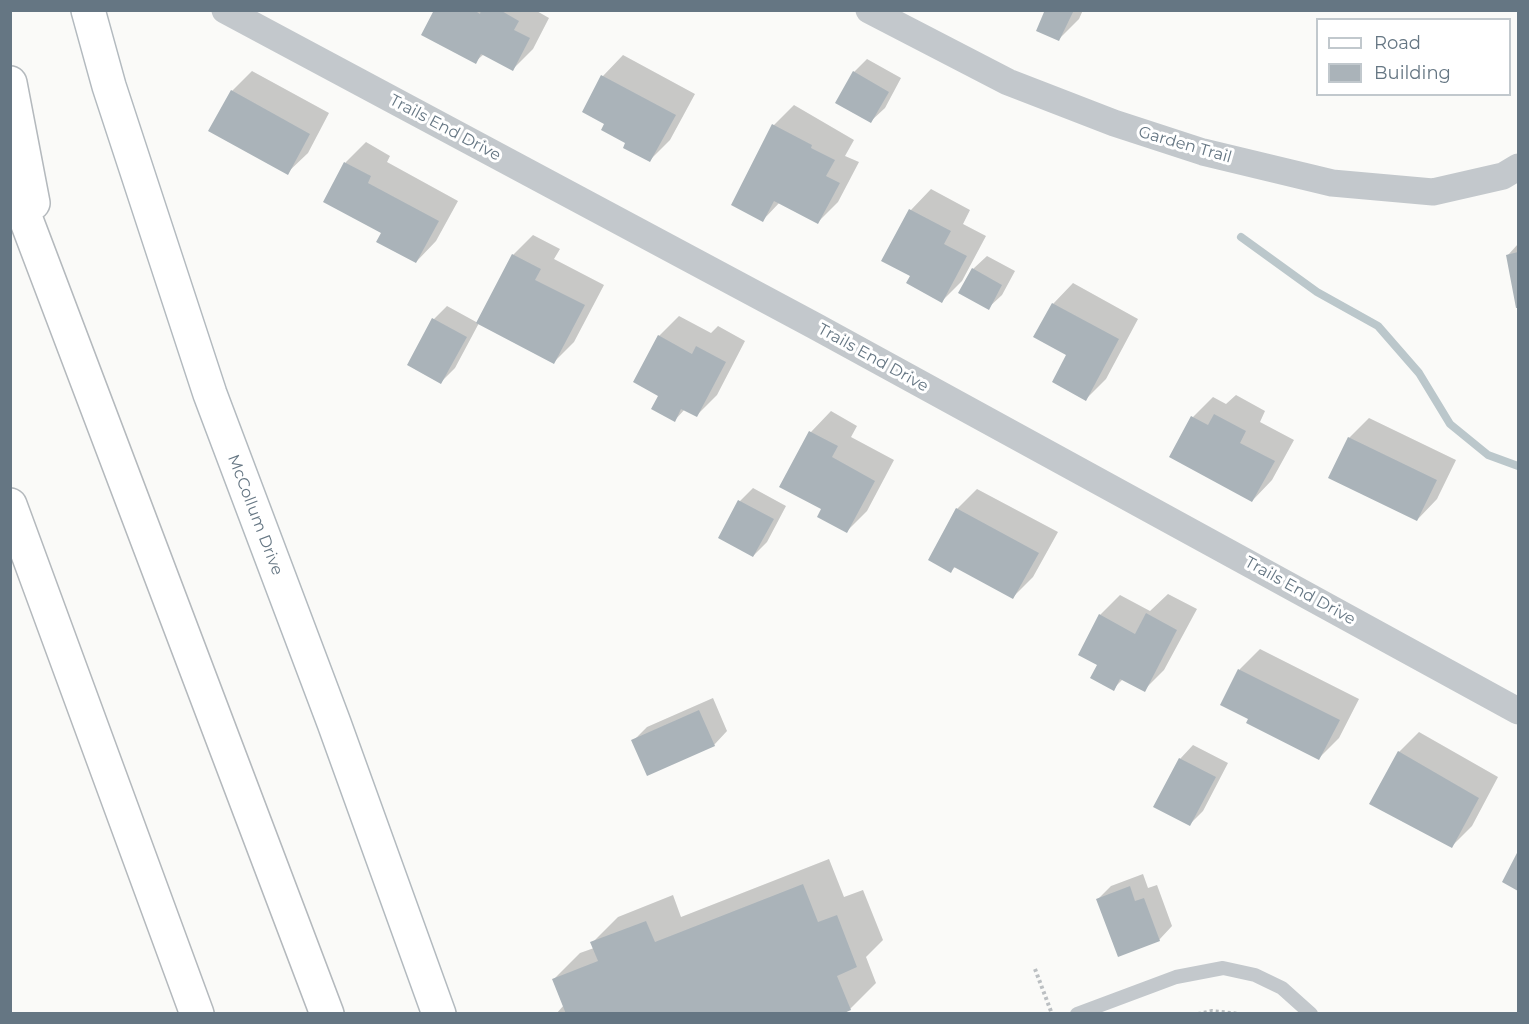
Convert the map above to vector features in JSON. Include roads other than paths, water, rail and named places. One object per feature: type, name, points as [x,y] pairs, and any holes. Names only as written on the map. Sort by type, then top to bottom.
[{"type":"main road","name":"McCollum Drive","points":[[88,10],[109,86],[210,394],[334,723],[439,1014]]},
{"type":"main road","points":[[10,83],[46,273]]},
{"type":"main road","points":[[10,177],[327,1014]]},
{"type":"main road","points":[[10,505],[197,1014]]},
{"type":"street","name":"Trails End Drive","points":[[225,10],[794,315],[1518,711]]},
{"type":"street","name":"Garden Trail","points":[[869,10],[1008,82],[1114,123],[1203,152],[1332,183],[1432,192],[1503,176],[1518,167]]},
{"type":"lane","points":[[1077,1014],[1176,977],[1223,968],[1255,975],[1282,988],[1311,1014]]},
{"type":"waterway","points":[[1241,237],[1317,292],[1378,326],[1419,373],[1450,424],[1488,455],[1518,466]]}]
